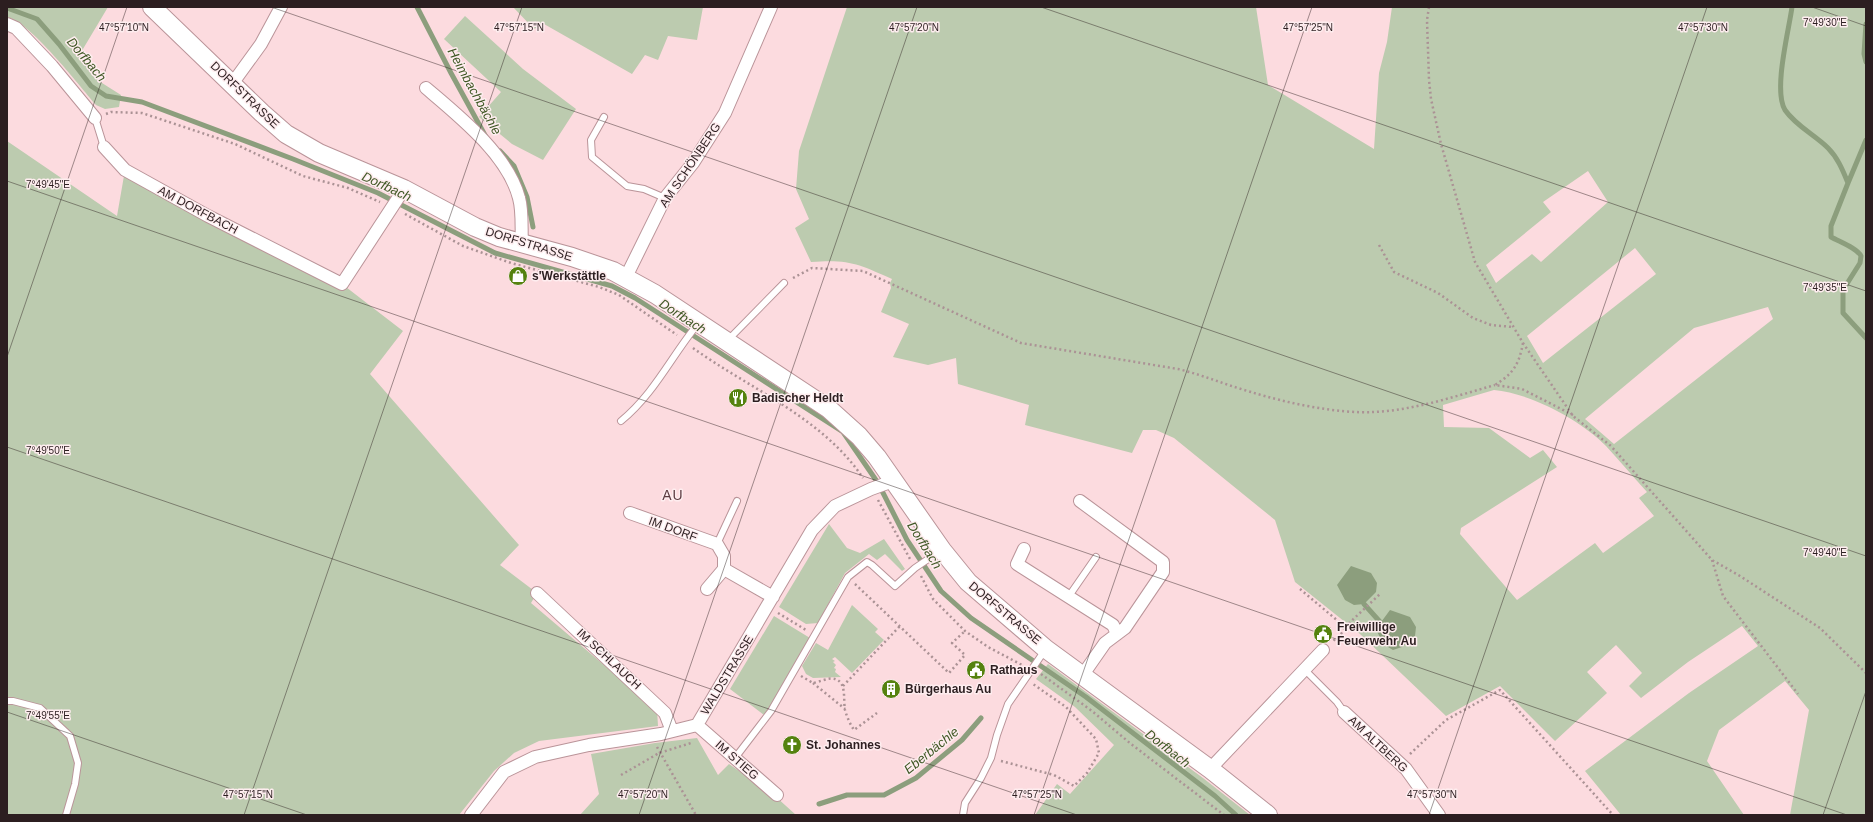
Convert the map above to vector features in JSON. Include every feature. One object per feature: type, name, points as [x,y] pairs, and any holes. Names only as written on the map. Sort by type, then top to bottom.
[{"type":"main road","name":"DORFSTRASSE","points":[[152,7],[286,134],[319,153],[475,227],[522,244],[578,259],[626,277],[655,294],[696,326],[726,341],[829,409],[859,436],[936,555],[968,582],[1042,654],[1082,676],[1210,768],[1268,815]]},
{"type":"street","points":[[232,84],[261,44],[281,7]]},
{"type":"street","name":"AM SCHÖNBERG","points":[[626,277],[665,198],[693,163],[725,113],[772,7]]},
{"type":"street","name":"AM DORFBACH","points":[[7,24],[16,28],[52,66],[95,118]]},
{"type":"street","points":[[426,88],[468,124],[510,174],[520,200],[522,244]]},
{"type":"street","name":"AM DORFBACH","points":[[104,147],[125,170],[208,216],[342,284],[401,193]]},
{"type":"street","name":"WALDSTRASSE","points":[[471,815],[504,772],[535,757],[589,745],[672,731],[697,725],[812,530],[835,506],[890,482]]},
{"type":"street","points":[[1080,501],[1162,562],[1163,572],[1125,628],[1105,643],[1082,676]]},
{"type":"street","name":"IM DORF","points":[[630,513],[716,544]]},
{"type":"street","points":[[707,589],[724,569],[724,556],[716,544]]},
{"type":"street","points":[[1024,549],[1017,564],[1112,625],[1117,634]]},
{"type":"street","points":[[724,569],[770,602]]},
{"type":"street","name":"IM SCHLAUCH","points":[[537,593],[665,713],[672,731]]},
{"type":"street","points":[[1210,768],[1304,668],[1323,650]]},
{"type":"street","name":"AM ALTBERG","points":[[1344,712],[1400,763],[1439,815]]},
{"type":"street","name":"IM STIEG","points":[[697,725],[777,795]]},
{"type":"lane","points":[[604,117],[591,140],[592,157],[627,186],[644,189],[665,198]]},
{"type":"lane","name":"AM DORFBACH","points":[[95,118],[104,147]]},
{"type":"lane","points":[[726,341],[784,283]]},
{"type":"lane","points":[[621,421],[634,411],[661,378],[696,326]]},
{"type":"lane","points":[[716,544],[737,501]]},
{"type":"lane","points":[[735,758],[771,711],[848,577],[867,562],[895,586],[936,555]]},
{"type":"lane","points":[[1069,596],[1096,557]]},
{"type":"lane","points":[[963,815],[965,803],[981,778],[991,758],[997,734],[1008,704],[1042,654]]},
{"type":"lane","points":[[1304,668],[1337,702],[1344,712]]},
{"type":"lane","points":[[7,701],[13,701],[40,708],[70,736],[78,763],[75,784],[66,815]]},
{"type":"path","points":[[1429,7],[1427,32],[1431,99],[1441,144],[1475,262],[1523,343],[1573,416]]},
{"type":"path","points":[[95,118],[111,112],[142,113],[235,144],[303,176],[364,194],[463,246],[511,263],[582,281],[619,295],[686,340],[693,349],[788,409],[821,434],[849,459],[870,490]]},
{"type":"path","points":[[1379,245],[1394,272],[1438,293],[1473,318],[1491,325],[1514,327]]},
{"type":"path","points":[[784,283],[812,268],[863,271],[1021,343],[1178,369],[1252,393],[1308,406],[1373,412],[1398,409],[1448,398],[1495,384],[1506,378],[1515,368],[1520,359],[1523,343]]},
{"type":"path","points":[[1495,384],[1522,389],[1573,416],[1611,446],[1712,560],[1740,576],[1820,628],[1866,673]]},
{"type":"path","points":[[788,409],[790,405]]},
{"type":"path","points":[[1712,560],[1723,596],[1798,694]]},
{"type":"path","points":[[848,577],[949,673],[965,655],[952,643],[965,631]]},
{"type":"path","points":[[1300,588],[1345,626]]},
{"type":"path","points":[[1323,650],[1341,634],[1345,626],[1380,594]]},
{"type":"path","points":[[770,602],[816,635]]},
{"type":"path","points":[[843,686],[900,626]]},
{"type":"path","points":[[794,672],[813,683],[845,709]]},
{"type":"path","points":[[813,683],[834,678],[843,686],[845,709],[850,725],[854,730],[877,713]]},
{"type":"path","points":[[991,758],[1009,764],[1054,774],[1074,786],[1087,773],[1099,753],[1096,739],[1066,707],[1025,678]]},
{"type":"path","points":[[1400,763],[1446,720],[1500,690],[1613,815]]},
{"type":"path","points":[[655,743],[659,753],[696,815]]},
{"type":"path","points":[[621,775],[659,753],[691,743]]},
{"type":"shaded area","points":[[7,7],[108,7],[80,54],[91,74],[121,95],[119,107],[105,109],[96,105],[54,55],[41,42],[17,21],[7,17]]},
{"type":"shaded area","points":[[513,7],[703,7],[697,40],[668,36],[658,60],[645,55],[632,74],[544,24],[534,29]]},
{"type":"shaded area","points":[[847,7],[1256,7],[1268,85],[1374,149],[1379,73],[1387,42],[1392,7],[1866,7],[1866,815],[1790,815],[1809,710],[1785,681],[1719,730],[1707,761],[1744,815],[1621,815],[1585,771],[1689,693],[1758,646],[1742,626],[1688,662],[1641,698],[1629,686],[1642,673],[1616,645],[1587,672],[1607,693],[1555,741],[1500,686],[1446,716],[1360,634],[1295,582],[1275,520],[1174,438],[1156,430],[1143,430],[1132,453],[1025,425],[1029,405],[958,384],[956,358],[928,365],[893,357],[909,324],[881,312],[891,288],[890,283],[892,279],[862,266],[845,262],[811,262],[795,228],[809,219],[796,189],[799,151]],"holes":[[[1588,171],[1608,202],[1541,262],[1532,254],[1496,283],[1486,265],[1551,212],[1543,202]],[[1635,248],[1656,274],[1543,363],[1527,336]],[[1768,307],[1773,319],[1614,444],[1585,419],[1694,328]],[[1494,390],[1523,396],[1554,409],[1583,427],[1606,446],[1647,492],[1639,498],[1654,516],[1603,553],[1595,543],[1517,600],[1460,534],[1461,528],[1557,467],[1543,450],[1530,458],[1489,428],[1444,427],[1443,405]]]},
{"type":"shaded area","points":[[465,16],[523,69],[576,109],[543,160],[512,144],[479,117],[501,92],[444,39]]},
{"type":"shaded area","points":[[7,141],[117,216],[125,170],[342,284],[403,331],[370,374],[519,545],[500,565],[537,593],[531,603],[657,710],[658,726],[539,741],[514,753],[494,771],[459,815],[7,815]]},
{"type":"shaded area","points":[[829,524],[847,548],[860,553],[884,539],[905,569],[902,571],[885,554],[877,560],[869,554],[845,573],[818,623],[806,624],[779,607]]},
{"type":"shaded area","points":[[1351,566],[1371,573],[1377,583],[1376,592],[1364,604],[1354,605],[1345,600],[1337,585]]},
{"type":"shaded area","points":[[852,605],[878,629],[875,632],[884,640],[852,673],[835,657],[832,659],[835,661],[833,662],[836,665],[834,668],[836,669],[835,672],[841,677],[813,678],[806,674],[802,666],[816,643],[828,650]]},
{"type":"shaded area","points":[[1390,610],[1410,617],[1416,627],[1415,636],[1402,647],[1393,650],[1383,644],[1376,629]]},
{"type":"shaded area","points":[[774,616],[810,638],[773,703],[764,715],[730,689]]},
{"type":"shaded area","points":[[1048,664],[1203,778],[1250,815],[1035,815],[1057,784],[1070,794],[1114,745],[1075,707],[1036,679]]},
{"type":"shaded area","points":[[697,738],[718,775],[729,764],[775,796],[796,815],[580,815],[599,794],[591,754],[655,743]]},
{"type":"waterway","name":"Heimbachbächle","points":[[417,7],[486,137]]},
{"type":"waterway","points":[[1792,7],[1781,75],[1782,101],[1789,116],[1832,152],[1848,183],[1831,226],[1831,237],[1852,248],[1861,256],[1860,263],[1843,290],[1843,313],[1866,338]]},
{"type":"waterway","name":"Dorfbach","points":[[7,8],[37,19],[59,44],[91,86],[106,96],[142,102],[378,193],[495,253],[612,286],[635,298],[843,432],[878,483],[907,540],[941,591],[971,618],[1086,697],[1215,796],[1236,815]]},
{"type":"waterway","points":[[1866,24],[1864,54],[1866,62]]},
{"type":"waterway","points":[[1848,183],[1866,140]]},
{"type":"waterway","name":"Heimbachbächle","points":[[500,151],[514,166],[527,197],[533,227]]},
{"type":"waterway","points":[[1364,604],[1381,623]]},
{"type":"waterway","name":"Eberbächle","points":[[819,804],[847,795],[884,795],[916,778],[962,740],[981,718]]},
{"type":"place","name":"s'Werkstättle","points":[[518,276]]},
{"type":"place","name":"Badischer Heldt","points":[[738,398]]},
{"type":"place","name":"Freiwillige Feuerwehr Au","points":[[1323,634]]},
{"type":"place","name":"Rathaus","points":[[976,670]]},
{"type":"place","name":"Bürgerhaus Au","points":[[891,689]]},
{"type":"place","name":"St. Johannes","points":[[792,745]]},
{"type":"district","name":"AU","points":[[673,495]]}]
